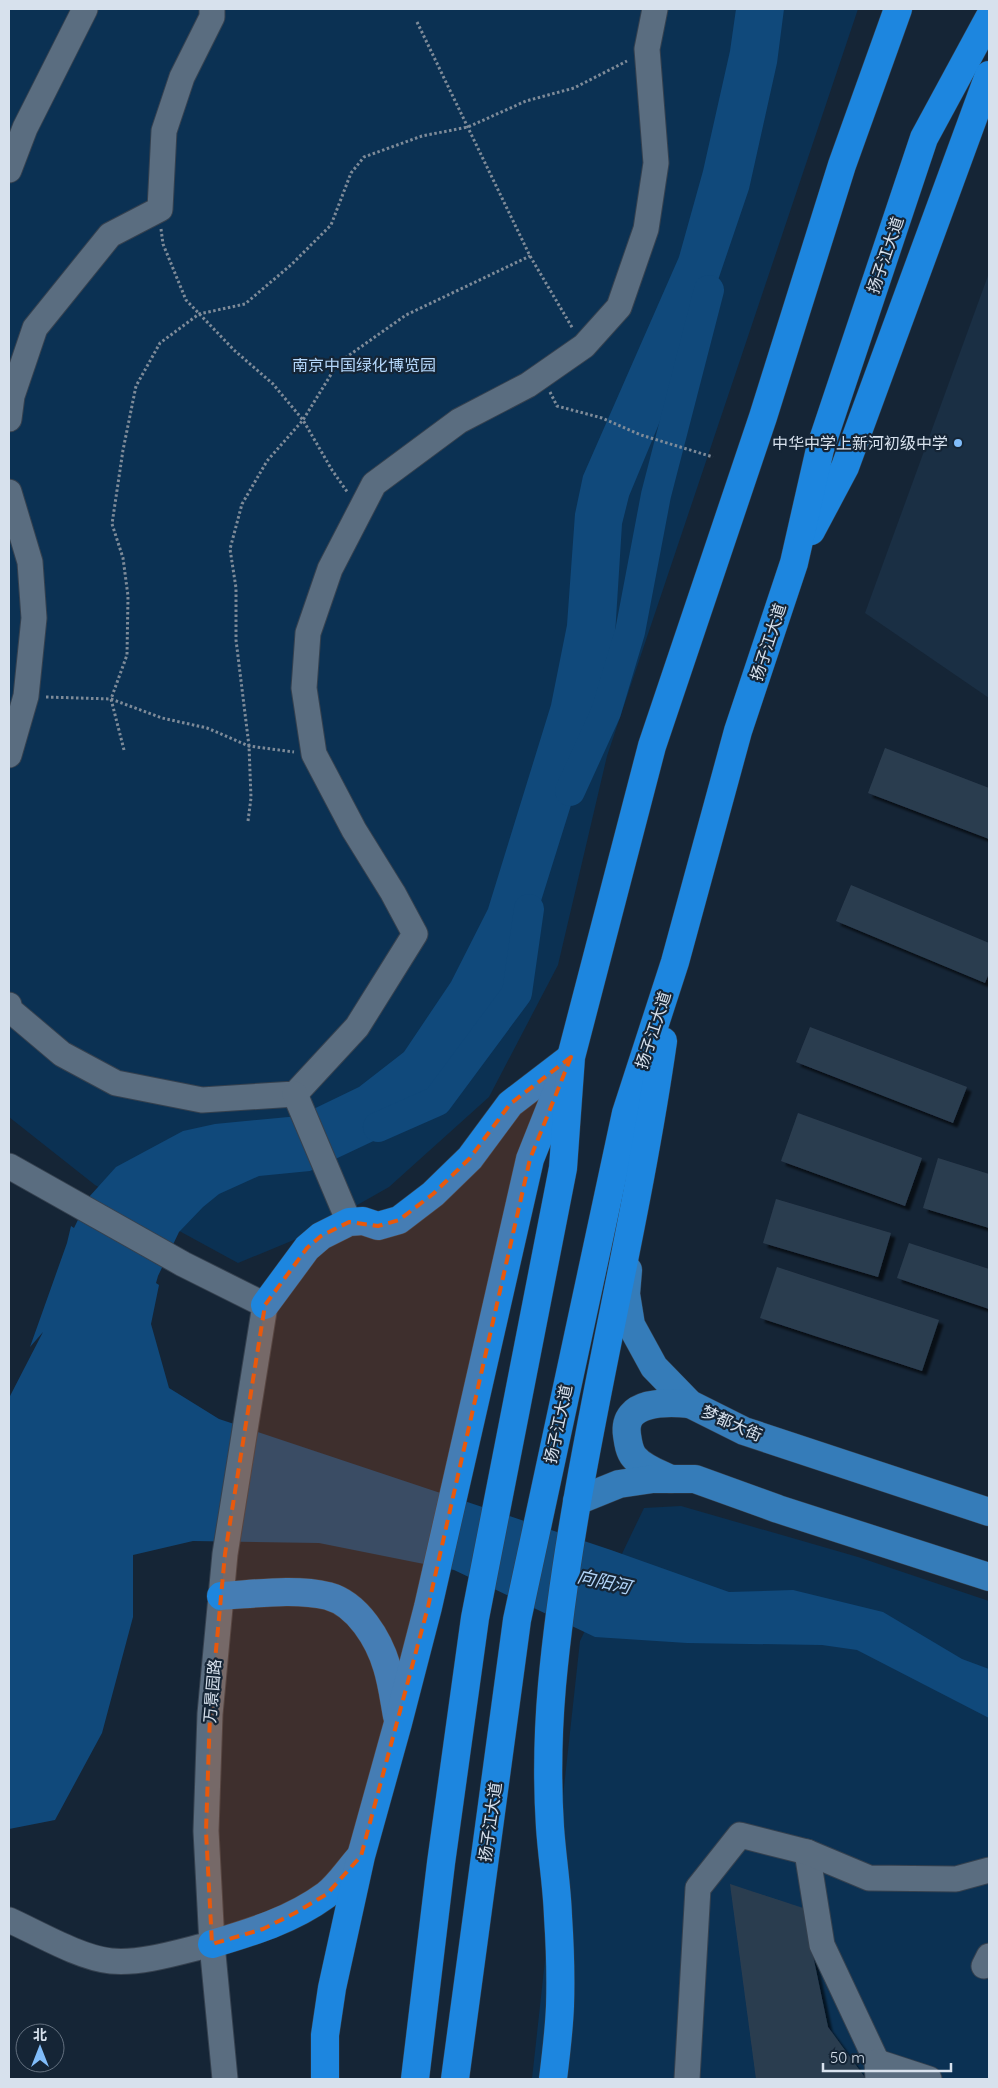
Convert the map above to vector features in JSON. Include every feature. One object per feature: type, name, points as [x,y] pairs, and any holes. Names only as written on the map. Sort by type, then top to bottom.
[{"type":"highway","points":[[325,2079],[325,2035],[332,1988],[361,1856],[428,1607],[530,1159],[571,1057],[652,746],[763,417],[842,165],[898,9]]},
{"type":"highway","name":"扬子江大道","points":[[454,2079],[517,1620],[626,1113],[675,962],[738,732],[794,563],[820,449],[924,138],[989,18]]},
{"type":"highway","points":[[794,563],[845,467],[989,75]]},
{"type":"highway","points":[[553,2079],[560,2005],[558,1914],[550,1825],[549,1764],[552,1689],[558,1633],[575,1511],[650,1128],[675,962]]},
{"type":"highway","points":[[266,1305],[307,1248],[321,1236],[349,1222],[363,1221],[378,1226],[399,1220],[433,1194],[470,1158],[510,1104],[571,1057]]},
{"type":"highway","points":[[415,2079],[441,1863],[475,1618],[563,1168],[571,1057]]},
{"type":"highway","points":[[221,1596],[299,1593],[329,1596],[351,1608],[372,1634],[387,1666],[398,1723]]},
{"type":"highway","points":[[212,1944],[263,1930],[295,1913],[327,1894],[361,1856]]},
{"type":"main road","name":"梦都大街","points":[[635,1199],[626,1294],[631,1324],[654,1367],[690,1404],[744,1431],[989,1512]]},
{"type":"main road","points":[[671,1479],[647,1468],[633,1456],[626,1430],[628,1420],[635,1411],[647,1405],[666,1402],[690,1404]]},
{"type":"main road","points":[[575,1511],[618,1484],[653,1479],[695,1479],[778,1509],[989,1577]]},
{"type":"street","points":[[9,170],[25,128],[85,9]]},
{"type":"street","points":[[9,419],[12,396],[35,328],[110,235],[160,209],[164,131],[182,77],[212,17],[212,9]]},
{"type":"street","points":[[9,1005],[10,1010],[62,1054],[116,1083],[202,1100],[295,1094],[357,1027],[415,934],[393,893],[354,830],[314,754],[304,688],[308,633],[330,569],[374,484],[459,421],[528,385],[584,346],[619,307],[646,229],[656,163],[647,49],[655,9]]},
{"type":"street","points":[[9,492],[30,562],[34,618],[26,696],[9,755]]},
{"type":"street","points":[[295,1094],[349,1222]]},
{"type":"street","points":[[9,1166],[183,1264],[266,1305]]},
{"type":"street","name":"万景园路","points":[[225,2079],[212,1944],[206,1831],[210,1714],[225,1554],[266,1305]]},
{"type":"street","points":[[687,2079],[698,1888],[740,1835],[807,1852],[869,1878],[956,1879],[989,1870]]},
{"type":"street","points":[[807,1852],[822,1945],[878,2071],[929,2079]]},
{"type":"street","points":[[9,1920],[77,1951],[110,1961],[132,1960],[212,1944]]},
{"type":"path","points":[[417,22],[530,256],[584,346]]},
{"type":"path","points":[[124,750],[111,699],[126,655],[128,596],[123,558],[112,524],[123,450],[136,386],[160,343],[200,314],[246,304],[292,264],[331,226],[352,173],[364,157],[422,136],[468,127],[526,101],[574,88],[647,49]]},
{"type":"path","points":[[160,209],[163,244],[186,300],[234,350],[273,384],[303,420],[332,470],[360,510]]},
{"type":"path","points":[[248,821],[250,798],[249,746],[236,640],[236,588],[230,549],[242,504],[267,461],[303,420],[338,363],[406,315],[530,256]]},
{"type":"path","points":[[548,387],[557,406],[602,418],[641,435],[713,457]]},
{"type":"path","points":[[26,696],[111,699],[162,718],[207,728],[249,746],[314,754]]},
{"type":"highlighted area","points":[[571,1057],[530,1159],[428,1607],[361,1856],[327,1894],[295,1913],[263,1929],[212,1944],[206,1831],[210,1714],[225,1554],[265,1305],[307,1248],[321,1236],[349,1222],[378,1226],[399,1220],[433,1194],[470,1158],[510,1104]]},
{"type":"shaded area","name":"中华中学上新河初级中学","points":[[989,273],[989,698],[865,613]]},
{"type":"green space","name":"南京中国绿化博览园","points":[[9,9],[858,9],[607,756],[558,965],[489,1097],[389,1187],[301,1237],[238,1263],[95,1185],[9,1117]]},
{"type":"green space","points":[[681,1506],[858,1557],[989,1601],[989,2079],[532,2079],[580,1641],[644,1508]]},
{"type":"water","name":"向阳河","points":[[736,9],[784,9],[777,63],[749,189],[715,289],[629,496],[622,524],[615,635],[597,722],[531,933],[491,1014],[433,1097],[382,1137],[310,1171],[259,1176],[219,1194],[203,1207],[179,1232],[158,1276],[156,1283],[159,1285],[151,1324],[169,1388],[219,1419],[611,1550],[729,1592],[793,1590],[883,1612],[962,1659],[989,1669],[989,1718],[857,1650],[822,1645],[687,1643],[595,1637],[454,1570],[319,1543],[193,1541],[133,1555],[133,1617],[102,1733],[55,1820],[9,1829],[9,1398],[43,1332],[30,1347],[67,1243],[71,1226],[74,1228],[89,1197],[116,1167],[183,1131],[215,1124],[299,1116],[359,1087],[404,1052],[451,982],[488,909],[551,705],[567,625],[575,514],[583,476],[679,257],[703,171],[730,51]]},
{"type":"building","points":[[885,748],[989,788],[989,839],[868,793]]},
{"type":"building","points":[[851,885],[989,943],[989,973],[985,983],[836,921]]},
{"type":"building","points":[[810,1027],[967,1087],[953,1123],[796,1062]]},
{"type":"building","points":[[798,1113],[922,1158],[905,1206],[781,1161]]},
{"type":"building","points":[[938,1158],[989,1174],[989,1228],[923,1208]]},
{"type":"building","points":[[776,1199],[891,1233],[878,1277],[763,1243]]},
{"type":"building","points":[[909,1243],[989,1269],[989,1309],[897,1278]]},
{"type":"building","points":[[777,1267],[939,1320],[922,1371],[760,1318]]},
{"type":"building","points":[[730,1884],[803,1908],[828,2027],[866,2079],[756,2079]]},
{"type":"waterway","points":[[570,791],[606,712],[630,632],[656,495],[709,290]]},
{"type":"waterway","points":[[378,1127],[437,1101],[517,993],[529,909]]},
{"type":"place","name":"中华中学上新河初级中学","points":[[958,443]]}]
